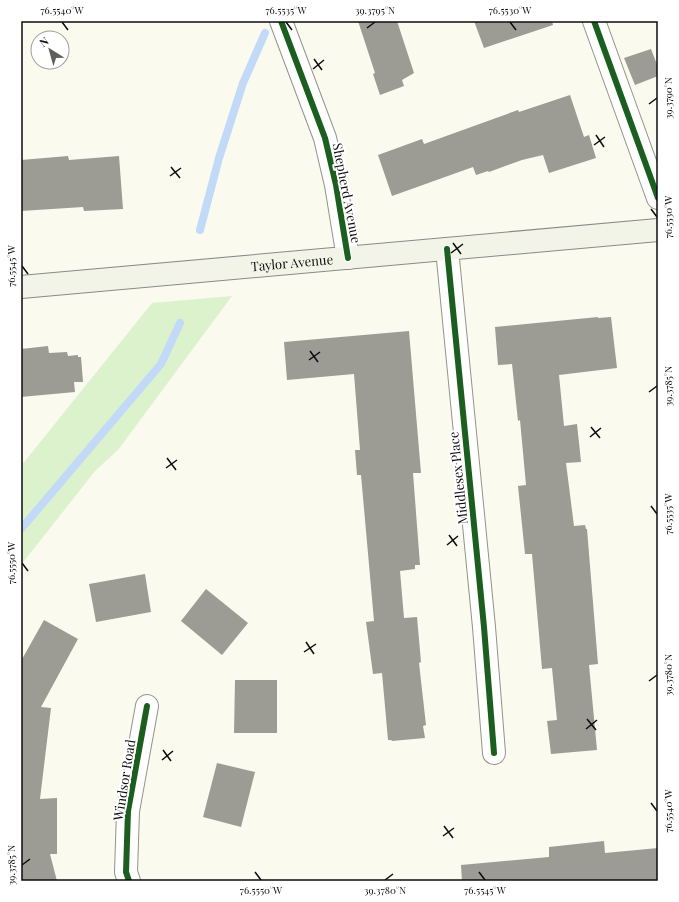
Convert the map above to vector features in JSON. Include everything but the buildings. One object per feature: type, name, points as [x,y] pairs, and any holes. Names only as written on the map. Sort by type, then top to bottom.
[{"type":"main road","name":"Taylor Avenue","points":[[21,288],[658,230]]},
{"type":"street","name":"Shepherd Avenue","points":[[281,21],[325,138],[336,186],[348,258]]},
{"type":"street","points":[[594,21],[658,198]]},
{"type":"street","name":"Middlesex Place","points":[[447,249],[484,627],[494,753]]},
{"type":"street","name":"Windsor Road","points":[[129,881],[126,872],[128,811],[147,706]]},
{"type":"green space","points":[[232,296],[118,450],[95,471],[21,565],[21,466],[152,303]]},
{"type":"waterway","points":[[200,230],[219,158],[243,83],[265,33]]},
{"type":"waterway","points":[[21,529],[161,364],[180,323]]},
{"type":"cycle path","points":[[281,21],[325,138],[336,185],[348,258]]},
{"type":"cycle path","points":[[594,21],[658,198]]},
{"type":"cycle path","points":[[447,249],[484,627],[494,753]]},
{"type":"cycle path","points":[[129,881],[126,872],[128,811],[147,706]]}]
